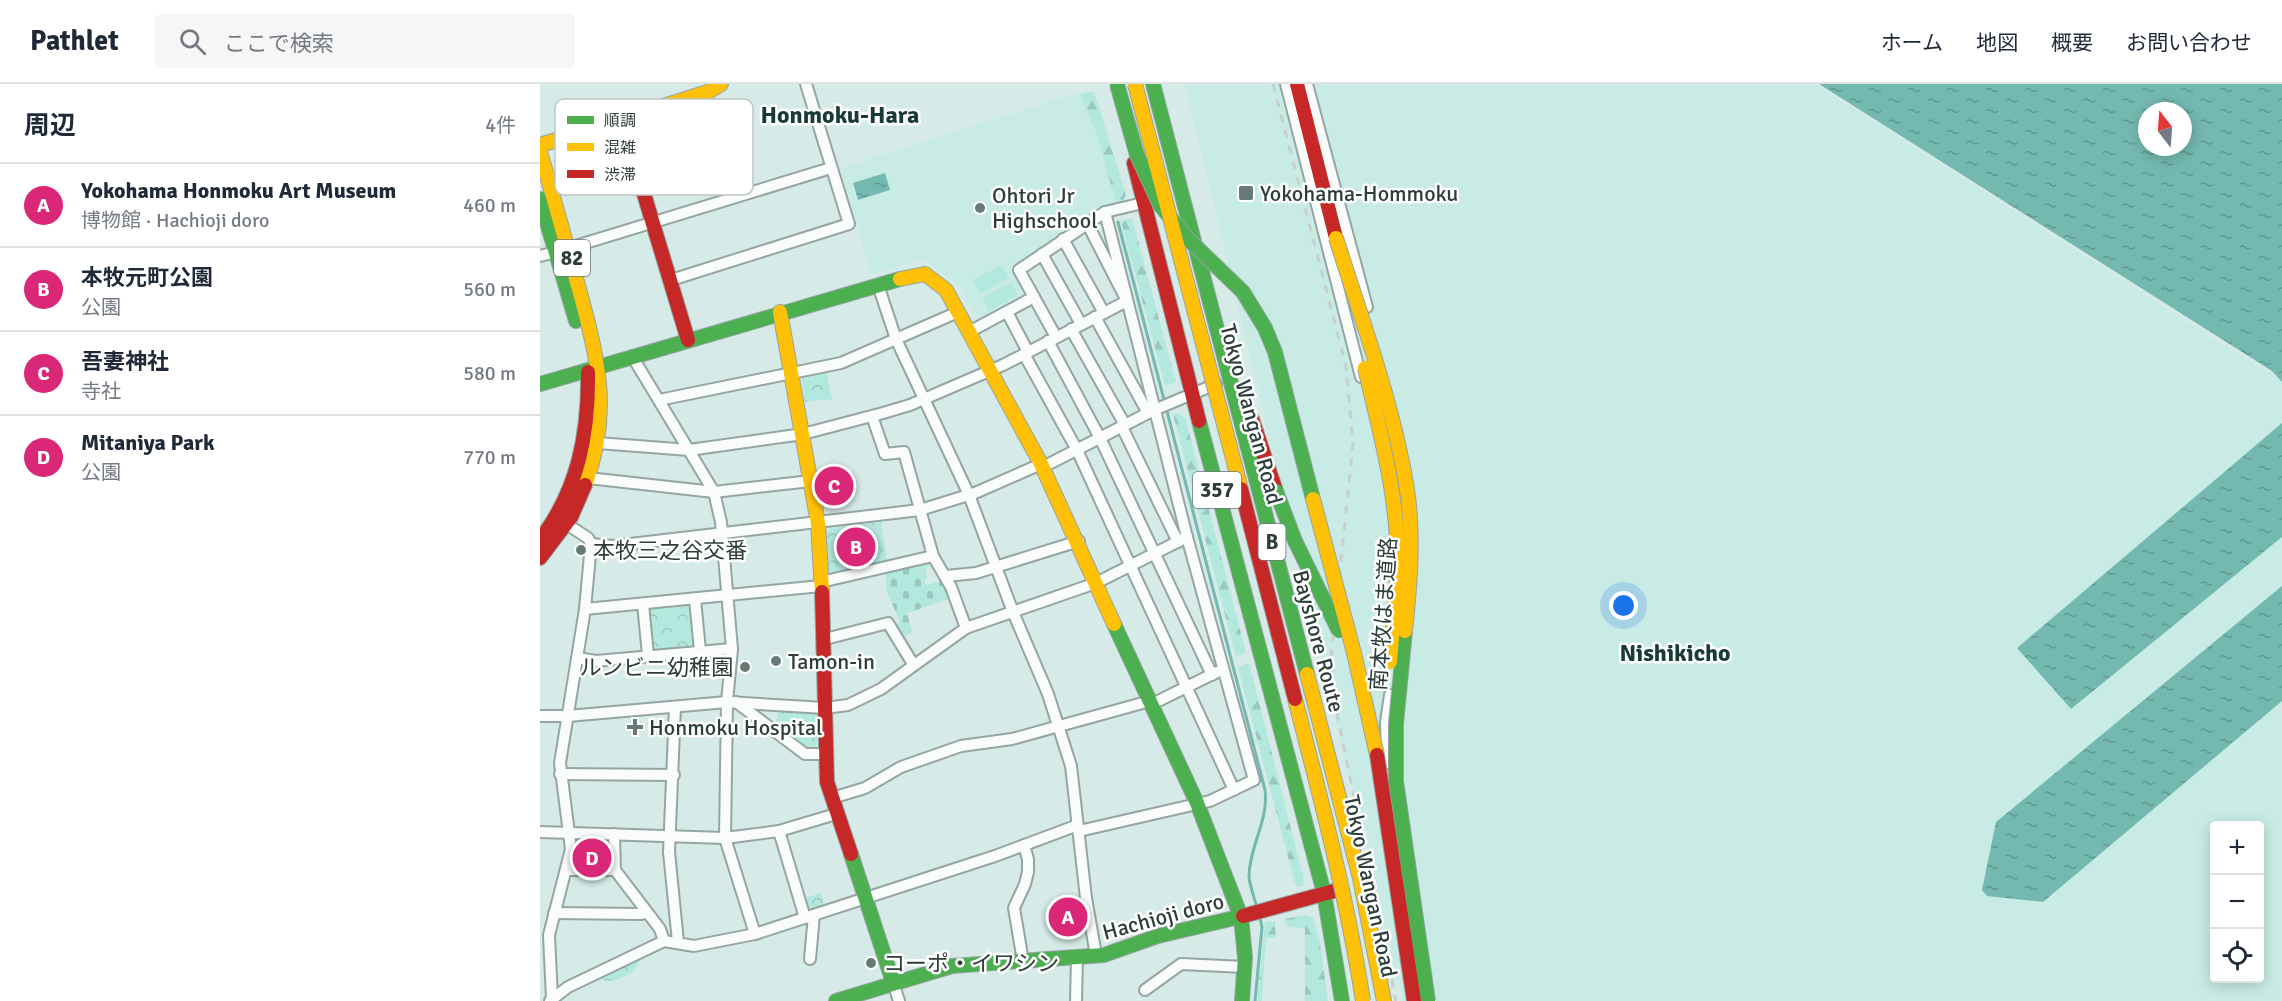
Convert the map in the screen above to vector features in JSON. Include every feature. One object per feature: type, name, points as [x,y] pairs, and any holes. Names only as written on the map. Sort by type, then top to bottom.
[{"type":"main road","points":[[687,99],[708,92],[721,84]]},
{"type":"main road","points":[[1117,84],[1134,147],[1153,193],[1171,220],[1246,292],[1269,334],[1354,653],[1374,745],[1414,1001]]},
{"type":"main road","name":"357","points":[[1117,84],[1143,203],[1191,393],[1324,893],[1342,1001]]},
{"type":"main road","name":"Bayshore Route","points":[[1135,84],[1330,832],[1353,935],[1363,1001]]},
{"type":"main road","name":"Tokyo Wangan Road","points":[[1146,84],[1354,885],[1373,1001]]},
{"type":"main road","name":"Bayshore Route","points":[[1153,84],[1360,878],[1384,1001]]},
{"type":"main road","name":"南本牧はま道路","points":[[1296,84],[1336,238],[1384,450],[1395,516],[1397,562],[1388,688],[1388,738],[1396,812],[1425,1001]]},
{"type":"main road","points":[[540,145],[555,141]]},
{"type":"main road","name":"82","points":[[540,152],[601,409],[598,443],[588,478],[540,558]]},
{"type":"main road","points":[[644,195],[688,340]]},
{"type":"main road","name":"82","points":[[540,199],[563,250]]},
{"type":"main road","name":"南本牧はま道路","points":[[1336,238],[1392,417],[1409,507],[1410,595],[1395,752],[1400,811],[1416,913],[1425,1001]]},
{"type":"main road","points":[[540,384],[780,312],[925,273],[946,290],[1042,465],[1197,803],[1252,914],[1242,1001]]},
{"type":"main road","points":[[780,312],[818,524],[825,639],[827,782],[893,982]]},
{"type":"main road","points":[[1220,348],[1250,413],[1291,534],[1338,628],[1353,669],[1380,763],[1416,913]]},
{"type":"main road","name":"82","points":[[540,540],[562,521],[585,439],[593,368]]},
{"type":"main road","name":"Hachioji doro","points":[[836,1001],[952,966],[1096,956],[1158,936],[1252,914],[1354,885]]},
{"type":"street","points":[[671,280],[849,224],[806,84]]},
{"type":"street","points":[[1286,84],[1337,289],[1409,561]]},
{"type":"street","points":[[1307,84],[1410,478],[1416,537],[1409,561],[1404,613],[1386,722],[1385,743],[1425,1001]]},
{"type":"street","points":[[753,192],[831,168]]},
{"type":"street","points":[[540,256],[744,195]]},
{"type":"street","points":[[1143,203],[1105,212],[1019,270],[1034,297],[1212,675]]},
{"type":"street","points":[[551,1000],[568,987],[664,941],[694,946],[754,934],[1078,828],[1148,818],[1210,801],[1254,780],[1223,670],[1182,540],[1105,212]]},
{"type":"street","points":[[1087,223],[1127,301]]},
{"type":"street","points":[[1063,239],[1151,412]]},
{"type":"street","points":[[1042,254],[1124,426],[1182,540]]},
{"type":"street","points":[[878,285],[896,339],[969,495],[995,567],[1048,694],[1071,766],[1086,898],[1096,956]]},
{"type":"street","points":[[969,332],[1034,297]]},
{"type":"street","points":[[598,443],[689,450],[803,434],[872,416],[925,399],[1026,353],[1127,301]]},
{"type":"street","points":[[659,400],[840,363],[958,312]]},
{"type":"street","points":[[1007,312],[1077,450],[1234,790]]},
{"type":"street","points":[[632,356],[714,492],[724,534],[732,649],[725,838],[754,934]]},
{"type":"street","points":[[591,544],[613,546],[818,524],[920,510],[969,495],[1042,465],[1191,393],[1222,382]]},
{"type":"street","points":[[872,416],[885,453],[904,452],[933,556],[946,576],[966,628]]},
{"type":"street","points":[[588,478],[714,492],[811,481]]},
{"type":"street","points":[[551,1000],[549,935],[568,870],[571,849],[560,774],[585,609],[591,544],[588,538],[562,521]]},
{"type":"street","points":[[540,716],[568,716],[731,702],[825,708],[848,705],[881,688],[966,628],[1096,583],[1182,540]]},
{"type":"street","points":[[946,576],[976,573],[1079,542]]},
{"type":"street","points":[[585,609],[728,596],[821,584],[933,556]]},
{"type":"street","points":[[695,599],[700,651]]},
{"type":"street","points":[[644,604],[648,655]]},
{"type":"street","points":[[825,639],[888,623],[913,664]]},
{"type":"street","points":[[577,658],[596,661],[732,649]]},
{"type":"street","points":[[832,798],[865,788],[901,767],[961,746],[1012,739],[1151,703],[1223,670]]},
{"type":"street","points":[[731,702],[805,754],[825,754]]},
{"type":"street","points":[[675,707],[674,775],[669,852],[678,942]]},
{"type":"street","points":[[560,774],[674,775]]},
{"type":"street","points":[[540,832],[725,838],[779,831],[836,814]]},
{"type":"street","points":[[779,831],[809,916],[810,959]]},
{"type":"street","points":[[614,834],[615,870],[660,929],[664,941]]},
{"type":"street","points":[[1023,961],[1014,908],[1028,872],[1028,859],[1024,845]]},
{"type":"street","points":[[568,870],[615,870]]},
{"type":"street","points":[[554,913],[641,915],[646,912]]},
{"type":"street","points":[[1076,1001],[1077,957]]},
{"type":"street","points":[[1146,990],[1181,964],[1245,967]]},
{"type":"street","points":[[893,982],[899,1001]]},
{"type":"shaded area","points":[[1185,84],[1815,84],[2266,372],[2272,371],[2282,382],[2282,1001],[1403,1001]]},
{"type":"shaded area","name":"Ohtori Jr Highschool","points":[[1079,92],[1103,146],[1116,205],[1015,270],[1029,296],[980,322],[959,286],[924,259],[871,275],[840,168]]},
{"type":"green space","points":[[1094,91],[1126,195],[1122,202],[1116,203],[1097,135],[1080,94]]},
{"type":"green space","points":[[1132,218],[1176,382],[1165,386],[1121,221]]},
{"type":"green space","points":[[1001,265],[1009,278],[980,294],[973,280]]},
{"type":"green space","points":[[1011,282],[1018,295],[989,311],[982,298]]},
{"type":"green space","points":[[826,370],[832,399],[805,402],[801,375]]},
{"type":"green space","points":[[1173,414],[1185,417],[1246,653],[1236,657]]},
{"type":"green space","points":[[881,522],[887,562],[828,574],[825,533],[831,528]]},
{"type":"green space","points":[[930,561],[932,566],[926,567],[927,578],[924,580],[926,585],[944,580],[952,598],[907,613],[912,632],[902,638],[894,625],[900,622],[886,590],[886,571]]},
{"type":"green space","points":[[691,602],[694,645],[651,651],[648,607]]},
{"type":"green space","points":[[1249,663],[1304,880],[1302,886],[1296,887],[1238,667]]},
{"type":"green space","points":[[780,708],[817,711],[817,749],[801,749],[773,730]]},
{"type":"green space","points":[[574,835],[612,837],[612,868],[572,867]]},
{"type":"green space","points":[[821,893],[824,906],[807,912],[802,899]]},
{"type":"green space","points":[[1305,915],[1313,917],[1320,943],[1328,1001],[1305,1001],[1305,929],[1286,926],[1284,919]]},
{"type":"green space","points":[[1275,921],[1276,938],[1266,938],[1262,1001],[1257,1001],[1265,922]]},
{"type":"green space","points":[[641,958],[635,969],[624,977],[610,981],[598,978]]},
{"type":"water","points":[[1819,84],[2282,84],[2282,382],[2272,371]]},
{"type":"water","points":[[885,173],[890,190],[858,200],[853,183]]},
{"type":"water","points":[[2282,423],[2282,537],[2071,709],[2017,648]]},
{"type":"water","points":[[2282,586],[2282,701],[2043,902],[1987,896],[1982,890],[1996,822]]},
{"type":"waterway","points":[[1118,222],[1265,790],[1262,823],[1252,855],[1249,877],[1257,909]]},
{"type":"waterway","points":[[1255,1001],[1262,927],[1260,918]]},
{"type":"railway","points":[[1273,84],[1346,366],[1353,444],[1331,658],[1337,714],[1396,1001]]},
{"type":"traffic: fast","points":[[1117,84],[1137,155],[1160,205],[1187,238],[1243,292],[1265,328],[1275,352],[1313,499]]},
{"type":"traffic: fast","points":[[1153,84],[1307,674]]},
{"type":"traffic: fast","points":[[540,199],[576,321]]},
{"type":"traffic: fast","points":[[540,384],[900,279]]},
{"type":"traffic: fast","points":[[1199,421],[1324,893],[1342,1001]]},
{"type":"traffic: fast","points":[[1276,491],[1295,541],[1339,631]]},
{"type":"traffic: fast","points":[[1114,624],[1197,803],[1241,917],[1245,957],[1242,1001]]},
{"type":"traffic: fast","points":[[1405,631],[1396,724],[1396,781],[1428,1001]]},
{"type":"traffic: fast","points":[[851,854],[893,982]]},
{"type":"traffic: fast","points":[[836,1001],[952,966],[1104,955],[1158,936],[1243,916]]},
{"type":"traffic: slow","points":[[686,99],[708,92],[721,84]]},
{"type":"traffic: slow","points":[[1135,84],[1241,489]]},
{"type":"traffic: slow","points":[[540,145],[555,140]]},
{"type":"traffic: slow","points":[[540,152],[587,318],[597,366],[600,412],[598,435],[585,485]]},
{"type":"traffic: slow","points":[[1336,238],[1394,425],[1407,489],[1411,542],[1405,631]]},
{"type":"traffic: slow","points":[[900,279],[925,274],[946,290],[1041,464],[1114,624]]},
{"type":"traffic: slow","points":[[780,312],[818,523],[822,592]]},
{"type":"traffic: slow","points":[[1365,368],[1385,453],[1393,496],[1397,539],[1390,662]]},
{"type":"traffic: slow","points":[[1313,499],[1354,653],[1377,755]]},
{"type":"traffic: slow","points":[[1307,674],[1360,878],[1384,1001]]},
{"type":"traffic: slow","points":[[1295,699],[1324,811],[1363,1001]]},
{"type":"traffic: jam","points":[[1297,84],[1336,238]]},
{"type":"traffic: jam","points":[[1134,163],[1199,421]]},
{"type":"traffic: jam","points":[[644,195],[688,340]]},
{"type":"traffic: jam","points":[[540,540],[564,501],[579,460],[586,417],[588,372]]},
{"type":"traffic: jam","points":[[1252,419],[1276,491]]},
{"type":"traffic: jam","points":[[540,558],[571,517],[585,485]]},
{"type":"traffic: jam","points":[[1241,489],[1295,699]]},
{"type":"traffic: jam","points":[[822,592],[827,782],[851,854]]},
{"type":"traffic: jam","points":[[1377,755],[1414,1001]]},
{"type":"traffic: jam","points":[[1243,916],[1334,891]]},
{"type":"place","name":"Yokohama-Hommoku","points":[[1246,193]]},
{"type":"place","name":"Ohtori Jr Highschool","points":[[980,208]]},
{"type":"place","name":"吾妻神社","points":[[834,486]]},
{"type":"place","name":"本牧元町公園","points":[[856,547]]},
{"type":"place","name":"本牧三之谷交番","points":[[581,550]]},
{"type":"place","name":"Tamon-in","points":[[776,661]]},
{"type":"place","name":"ルンビニ幼稚園","points":[[745,667]]},
{"type":"place","name":"Honmoku Hospital","points":[[635,727]]},
{"type":"place","name":"Mitaniya Park","points":[[592,858]]},
{"type":"place","name":"Yokohama Honmoku Art Museum","points":[[1068,917]]},
{"type":"place","name":"コーポ・イワシン","points":[[871,963]]},
{"type":"district","name":"Honmoku-Hara","points":[[840,115]]},
{"type":"district","name":"Nishikicho","points":[[1675,653]]}]
